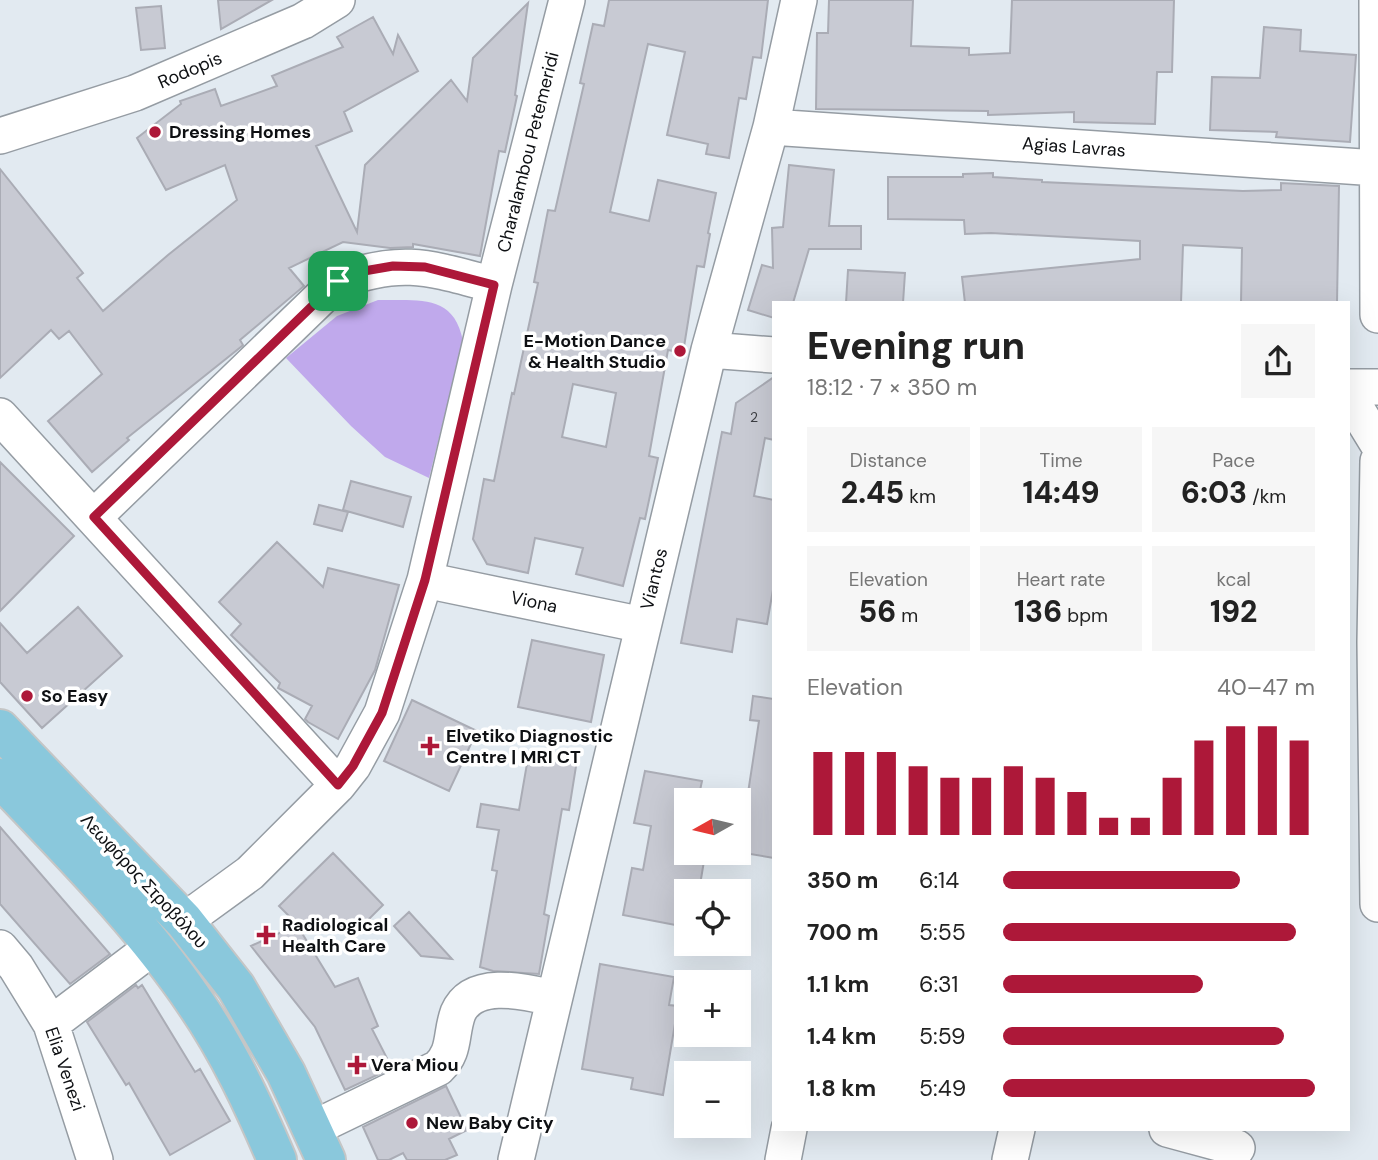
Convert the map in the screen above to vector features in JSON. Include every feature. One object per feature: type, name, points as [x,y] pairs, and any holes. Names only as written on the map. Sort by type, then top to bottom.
[{"type":"main road","name":"Λεωφόρος Στροβόλου","points":[[0,729],[184,921],[236,988],[263,1031],[319,1145]]},
{"type":"main road","name":"Λεωφόρος Στροβόλου","points":[[0,778],[94,879],[153,947],[197,1005],[234,1068],[277,1160]]},
{"type":"street","name":"Rodopis","points":[[0,136],[135,93],[303,21],[337,0]]},
{"type":"street","name":"Charalambou Petemeridi","points":[[184,921],[250,873],[338,785],[353,766],[382,713],[425,580],[494,285],[567,0]]},
{"type":"street","name":"Viantos","points":[[516,1160],[709,350],[771,127],[799,0]]},
{"type":"street","points":[[1377,0],[1378,315]]},
{"type":"street","points":[[0,118],[6,122],[37,125]]},
{"type":"street","name":"Agias Lavras","points":[[771,127],[1377,168]]},
{"type":"street","points":[[94,517],[338,281],[364,271],[393,266],[425,267],[494,285]]},
{"type":"street","points":[[709,350],[772,355]]},
{"type":"street","points":[[1350,387],[1378,387]]},
{"type":"street","points":[[1350,402],[1378,444]]},
{"type":"street","points":[[0,415],[338,785]]},
{"type":"street","points":[[1378,461],[1378,904]]},
{"type":"street","name":"Viona","points":[[425,580],[643,625]]},
{"type":"street","points":[[51,1024],[153,947]]},
{"type":"street","name":"Elia Venezi","points":[[0,948],[16,967],[51,1024],[95,1160]]},
{"type":"street","points":[[319,1145],[448,1059],[459,1012],[465,1004],[481,993],[500,989],[553,998]]},
{"type":"street","points":[[783,1160],[789,1131]]},
{"type":"street","points":[[1010,1160],[1017,1131]]},
{"type":"street","points":[[1175,1131],[1237,1147]]},
{"type":"shaded area","points":[[378,300],[420,301],[442,307],[458,325],[463,341],[429,478],[385,457],[351,426],[286,358],[337,316]]},
{"type":"building","points":[[218,0],[272,0],[221,29]]},
{"type":"building","points":[[609,0],[768,0],[761,58],[753,57],[746,99],[739,98],[729,158],[706,154],[708,144],[667,135],[685,52],[648,44],[610,212],[649,221],[658,180],[716,193],[704,267],[697,266],[683,353],[668,350],[649,456],[658,458],[645,519],[640,518],[623,586],[576,574],[583,548],[535,538],[528,573],[487,564],[473,539],[484,479],[494,481],[538,283],[534,282],[548,210],[555,211],[584,84],[580,83],[593,24],[604,26]],"holes":[[[573,384],[616,393],[606,447],[562,437]]]},
{"type":"building","points":[[829,0],[913,0],[911,46],[969,48],[969,55],[1010,53],[1012,0],[1174,0],[1172,72],[1157,72],[1155,124],[1074,122],[1074,112],[988,115],[988,111],[816,109],[817,33],[828,33]]},
{"type":"building","points":[[528,3],[515,95],[517,96],[505,152],[499,151],[480,256],[413,244],[413,247],[390,248],[343,242],[289,268],[304,286],[240,340],[242,346],[127,438],[129,440],[92,472],[48,421],[102,374],[69,331],[59,339],[51,330],[0,378],[0,169],[83,273],[77,278],[103,311],[237,200],[225,165],[166,190],[137,138],[181,104],[180,101],[215,89],[221,106],[277,86],[272,76],[343,47],[337,37],[373,17],[393,54],[398,35],[418,71],[344,112],[352,131],[316,146],[357,232],[365,165],[451,80],[467,101],[473,58]]},
{"type":"building","points":[[161,6],[165,48],[141,50],[136,8]]},
{"type":"building","points":[[1264,27],[1301,30],[1300,51],[1356,55],[1350,142],[1276,137],[1277,132],[1210,130],[1212,77],[1260,78]]},
{"type":"building","points":[[789,165],[834,170],[829,226],[861,226],[861,249],[809,249],[794,301],[772,301],[772,317],[748,310],[762,265],[773,268],[772,228],[783,227]]},
{"type":"building","points":[[993,173],[993,177],[1042,182],[1243,191],[1281,190],[1281,183],[1339,186],[1337,301],[1241,301],[1242,248],[1183,245],[1181,301],[965,301],[962,277],[1140,259],[1140,241],[965,234],[964,220],[888,219],[888,177],[963,177],[963,174]]},
{"type":"building","points":[[848,270],[905,273],[903,301],[846,301]]},
{"type":"building","points":[[772,378],[772,440],[765,438],[754,496],[772,500],[772,595],[767,624],[737,619],[732,652],[681,643],[722,432],[731,434],[736,403]]},
{"type":"building","points":[[0,462],[74,536],[0,611]]},
{"type":"building","points":[[351,481],[411,497],[403,527],[343,510]]},
{"type":"building","points":[[319,505],[348,512],[342,531],[314,524]]},
{"type":"building","points":[[277,542],[323,587],[328,568],[399,585],[375,670],[338,739],[308,722],[305,719],[312,706],[278,688],[280,683],[231,635],[241,624],[219,602]]},
{"type":"building","points":[[78,607],[122,656],[42,728],[0,682],[0,623],[27,653]]},
{"type":"building","points":[[532,640],[604,655],[591,722],[518,707]]},
{"type":"building","points":[[753,696],[772,699],[772,858],[751,854],[751,788],[749,788],[759,721],[750,720]]},
{"type":"building","name":"Elvetiko Diagnostic Centre | MRI CT","points":[[412,700],[477,731],[449,791],[384,761]]},
{"type":"building","points":[[529,752],[577,760],[569,810],[562,809],[544,914],[549,916],[539,974],[493,971],[480,967],[497,871],[492,870],[499,830],[477,827],[481,804],[519,810]]},
{"type":"building","points":[[645,771],[702,781],[701,788],[674,788],[674,865],[703,865],[701,879],[674,879],[674,925],[623,915],[632,868],[643,870],[651,826],[634,823]]},
{"type":"building","points":[[0,827],[110,954],[70,984],[0,904]]},
{"type":"building","points":[[333,853],[383,905],[353,935],[295,922],[279,906]]},
{"type":"building","points":[[409,912],[452,959],[421,956],[394,926]]},
{"type":"building","points":[[297,925],[335,987],[358,978],[378,1026],[372,1029],[392,1068],[345,1090],[315,1027],[251,946]]},
{"type":"building","points":[[600,964],[674,977],[669,1005],[674,1006],[674,1030],[663,1095],[631,1089],[633,1078],[582,1069]]},
{"type":"building","points":[[136,985],[138,988],[142,985],[195,1072],[200,1069],[230,1121],[170,1155],[129,1083],[126,1085],[87,1022]]},
{"type":"building","name":"New Baby City","points":[[446,1086],[467,1130],[449,1139],[457,1155],[445,1160],[407,1160],[403,1153],[389,1160],[378,1160],[363,1127]]},
{"type":"place","name":"Dressing Homes","points":[[155,132]]},
{"type":"place","name":"E-Motion Dance & Health Studio","points":[[680,351]]},
{"type":"place","name":"So Easy","points":[[27,696]]},
{"type":"place","name":"Elvetiko Diagnostic Centre | MRI CT","points":[[430,746]]},
{"type":"place","name":"Radiological Health Care","points":[[266,935]]},
{"type":"place","name":"Vera Miou","points":[[357,1065]]},
{"type":"place","name":"New Baby City","points":[[412,1123]]},
{"type":"route","points":[[393,266],[425,267],[494,285],[425,580],[382,713],[353,766],[338,785],[94,517],[338,281],[364,271],[393,266]]}]
